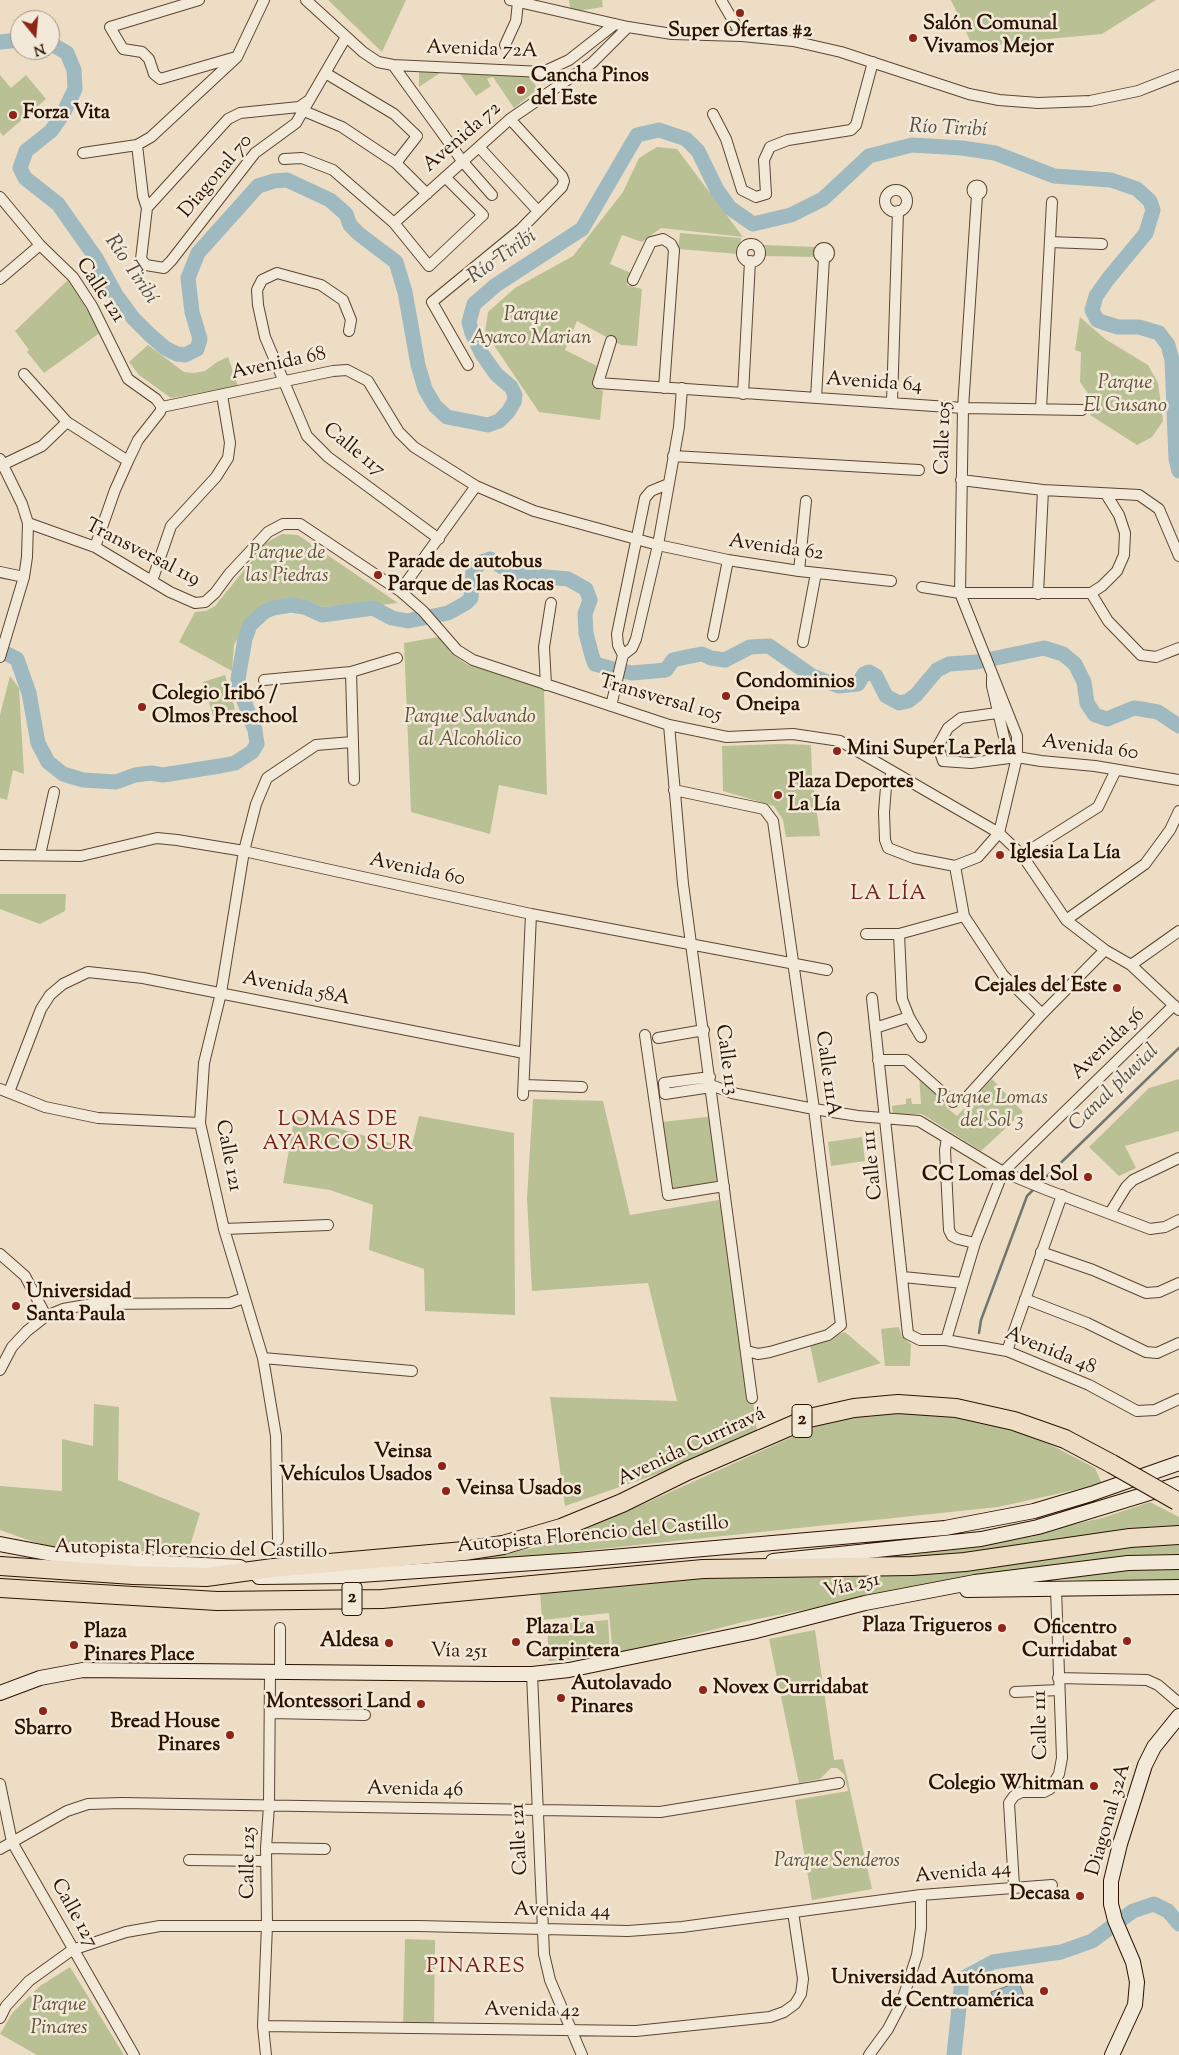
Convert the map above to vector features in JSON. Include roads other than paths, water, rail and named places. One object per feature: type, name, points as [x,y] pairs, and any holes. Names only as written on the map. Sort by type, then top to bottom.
[{"type":"highway","name":"Avenida Curriravá","points":[[206,1577],[273,1568],[464,1551],[503,1545],[561,1528],[622,1503],[687,1471],[809,1418],[854,1408],[898,1404],[956,1408],[1023,1424],[1064,1440],[1178,1496]]},
{"type":"highway","name":"2","points":[[703,1569],[921,1565],[965,1562],[1130,1538],[1179,1534]]},
{"type":"highway","points":[[73,1558],[133,1575]]},
{"type":"highway","name":"Autopista Florencio del Castillo","points":[[0,1566],[133,1575],[206,1577]]},
{"type":"highway","name":"Autopista Florencio del Castillo","points":[[0,1588],[217,1601],[382,1599],[703,1569]]},
{"type":"main road","name":"Autopista Florencio del Castillo","points":[[206,1577],[346,1576],[577,1560],[945,1528],[1034,1511],[1091,1494],[1179,1463]]},
{"type":"main road","name":"Autopista Florencio del Castillo","points":[[703,1569],[981,1538],[1178,1496]]},
{"type":"main road","points":[[0,1544],[73,1558],[273,1568]]},
{"type":"main road","name":"Vía 251","points":[[0,1693],[40,1678],[83,1670],[532,1674],[607,1664],[752,1632],[865,1603],[1007,1577],[1068,1572],[1128,1563],[1179,1562]]},
{"type":"main road","points":[[1007,1577],[1042,1580],[1056,1590],[1075,1578],[1110,1565]]},
{"type":"main road","name":"Vía 251","points":[[942,1589],[1179,1588]]},
{"type":"main road","name":"Diagonal 32A","points":[[1112,2055],[1135,2005],[1137,1982],[1133,1962],[1117,1925],[1111,1904],[1111,1882],[1137,1789],[1154,1747],[1179,1716]]},
{"type":"street","points":[[199,0],[110,27],[123,49],[142,52],[150,59],[154,74],[160,79],[237,57]]},
{"type":"street","points":[[83,153],[137,145],[151,137],[237,57],[264,0]]},
{"type":"street","points":[[306,0],[346,37],[378,62],[393,65],[463,162],[492,194]]},
{"type":"street","points":[[721,0],[742,36]]},
{"type":"street","points":[[505,45],[516,22],[514,1],[534,3],[628,27],[680,35],[742,36],[793,41],[873,62],[969,94],[999,100],[1038,103],[1090,101],[1138,91],[1179,75]]},
{"type":"street","name":"Avenida 72A","points":[[393,65],[543,72],[569,60],[615,24]]},
{"type":"street","name":"Avenida 72","points":[[394,223],[510,119],[592,63],[628,27]]},
{"type":"street","name":"Diagonal 70","points":[[147,208],[141,259],[146,265],[164,268],[255,153],[296,123],[308,101],[327,74],[346,37]]},
{"type":"street","points":[[713,114],[726,139],[742,190],[756,197],[766,194],[764,160],[770,147],[788,140],[851,130],[856,125],[873,62]]},
{"type":"street","points":[[327,74],[394,114],[417,136],[396,163]]},
{"type":"street","points":[[137,145],[143,196],[147,208],[228,119],[240,113],[299,107],[308,101]]},
{"type":"street","points":[[304,111],[342,127],[396,163],[427,194]]},
{"type":"street","points":[[468,364],[432,302],[515,234],[562,187],[564,181],[562,176],[510,119]]},
{"type":"street","points":[[479,147],[538,211]]},
{"type":"street","points":[[284,159],[302,158],[333,170],[394,223],[429,266],[483,215],[445,177]]},
{"type":"street","name":"Calle 105","points":[[977,195],[963,408],[960,593],[988,661],[992,676],[1016,730],[1017,757],[999,833]]},
{"type":"street","name":"Calle 121","points":[[0,197],[40,245],[55,258],[78,284],[92,306],[128,379],[156,399],[162,407]]},
{"type":"street","points":[[1041,409],[1052,202]]},
{"type":"street","points":[[892,402],[898,211]]},
{"type":"street","points":[[633,280],[651,242],[663,240],[671,244],[674,250],[664,388]]},
{"type":"street","points":[[1050,242],[1102,244]]},
{"type":"street","points":[[0,279],[40,245]]},
{"type":"street","points":[[816,398],[824,258]]},
{"type":"street","points":[[743,394],[750,261]]},
{"type":"street","name":"Calle 117","points":[[349,331],[351,320],[343,300],[321,285],[277,273],[262,280],[257,290],[258,305],[265,337],[307,436],[328,456],[439,539]]},
{"type":"street","name":"Avenida 64","points":[[611,341],[598,383],[963,408],[1082,410]]},
{"type":"street","name":"Avenida 68","points":[[162,407],[333,371],[347,370],[360,375],[368,381],[399,432],[414,447],[476,486],[534,511],[637,540]]},
{"type":"street","points":[[24,374],[67,422],[128,461]]},
{"type":"street","points":[[622,658],[632,648],[636,639],[658,546],[679,427],[682,388]]},
{"type":"street","points":[[152,581],[171,526],[216,477],[228,458],[230,442],[222,395]]},
{"type":"street","points":[[95,547],[115,490],[138,440],[162,407]]},
{"type":"street","points":[[0,657],[24,577],[27,557],[28,523],[22,504],[1,463],[42,446],[67,422]]},
{"type":"street","points":[[673,456],[919,470]]},
{"type":"street","points":[[961,480],[1043,490],[1138,494],[1159,509],[1179,556]]},
{"type":"street","points":[[610,706],[618,681],[622,658],[617,634],[645,498],[651,491],[668,484]]},
{"type":"street","points":[[400,591],[476,486]]},
{"type":"street","points":[[1038,594],[1043,490]]},
{"type":"street","points":[[922,587],[960,593],[1090,594],[1102,586],[1117,571],[1124,555],[1125,534],[1118,515],[1106,494]]},
{"type":"street","points":[[799,572],[806,501]]},
{"type":"street","name":"Transversal 119","points":[[28,523],[95,547],[185,600],[195,603],[204,602],[215,593],[229,574],[268,532],[283,524],[290,523],[300,524],[400,591]]},
{"type":"street","name":"Avenida 62","points":[[637,540],[728,560],[799,572],[891,581]]},
{"type":"street","points":[[713,636],[728,560]]},
{"type":"street","points":[[0,572],[24,577]]},
{"type":"street","points":[[803,642],[816,573]]},
{"type":"street","name":"Transversal 105","points":[[400,591],[440,630],[457,650],[473,660],[669,725],[726,737],[793,734],[840,741],[999,833],[1022,855],[1066,920],[1106,950]]},
{"type":"street","points":[[1090,594],[1108,621],[1141,655],[1156,657],[1179,648]]},
{"type":"street","points":[[546,684],[544,647],[551,604]]},
{"type":"street","points":[[264,680],[351,672],[397,658]]},
{"type":"street","points":[[351,672],[354,780]]},
{"type":"street","name":"Calle 105","points":[[992,676],[997,713],[1009,751],[1017,757]]},
{"type":"street","name":"Avenida 60","points":[[997,713],[960,718],[948,728],[938,746],[943,760],[971,763],[1017,757],[1179,780]]},
{"type":"street","name":"Calle 113","points":[[669,725],[683,884],[752,1398]]},
{"type":"street","name":"Calle 121","points":[[278,1540],[276,1436],[263,1358],[224,1228],[200,1123],[204,1063],[221,993],[244,852],[256,804],[267,778],[316,745],[352,742]]},
{"type":"street","points":[[1022,855],[1098,807],[1116,770]]},
{"type":"street","points":[[892,772],[886,787],[884,812],[885,840],[888,848],[914,858],[955,866],[978,857],[999,833]]},
{"type":"street","name":"Calle 111A","points":[[674,790],[764,809],[774,822],[792,963],[814,1109],[841,1325],[837,1330],[770,1352],[758,1354],[747,1351]]},
{"type":"street","points":[[40,856],[54,792]]},
{"type":"street","points":[[1066,920],[1145,864],[1170,830],[1179,811]]},
{"type":"street","name":"Avenida 60","points":[[0,855],[81,856],[157,838],[244,852],[531,914],[827,970]]},
{"type":"street","points":[[955,866],[964,916],[1003,975],[1042,1014]]},
{"type":"street","points":[[531,914],[523,1090],[582,1087]]},
{"type":"street","points":[[866,934],[900,934],[964,916]]},
{"type":"street","points":[[1131,965],[1179,931]]},
{"type":"street","points":[[900,934],[902,999],[920,1038]]},
{"type":"street","points":[[966,1098],[1042,1014],[1106,950],[1131,965],[1177,1008]]},
{"type":"street","name":"Avenida 58A","points":[[5,1091],[41,1009],[50,995],[62,984],[88,972],[105,972],[221,993],[524,1053]]},
{"type":"street","name":"Calle 111","points":[[872,998],[903,1277],[906,1330]]},
{"type":"street","name":"Avenida 56","points":[[1003,1172],[1177,1008]]},
{"type":"street","points":[[875,1028],[909,1017]]},
{"type":"street","points":[[658,1038],[704,1030]]},
{"type":"street","points":[[645,1036],[668,1195],[724,1186]]},
{"type":"street","points":[[878,1060],[906,1060],[953,1102]]},
{"type":"street","points":[[711,1083],[732,1093],[814,1109],[858,1116],[918,1121],[1003,1172],[1025,1182],[1150,1229],[1165,1227],[1179,1220]]},
{"type":"street","points":[[5,1091],[45,1107],[98,1118],[200,1123]]},
{"type":"street","points":[[947,1138],[945,1150],[950,1230],[952,1236],[975,1243]]},
{"type":"street","points":[[1110,1213],[1126,1187],[1133,1180],[1179,1158]]},
{"type":"street","points":[[946,1340],[975,1243],[1003,1172]]},
{"type":"street","points":[[1008,1351],[1062,1195]]},
{"type":"street","points":[[224,1228],[328,1225]]},
{"type":"street","points":[[1041,1252],[1093,1270],[1146,1293],[1159,1292],[1179,1283]]},
{"type":"street","points":[[0,1254],[25,1276],[46,1316]]},
{"type":"street","points":[[903,1277],[963,1283]]},
{"type":"street","points":[[0,1370],[12,1347],[46,1316],[63,1309],[92,1304],[230,1303],[244,1298]]},
{"type":"street","points":[[1025,1299],[1087,1323],[1146,1352],[1157,1352],[1179,1342]]},
{"type":"street","name":"Avenida 48","points":[[906,1330],[913,1338],[946,1340],[1008,1351],[1082,1382],[1138,1411],[1156,1410],[1179,1400]]},
{"type":"street","points":[[263,1358],[412,1370]]},
{"type":"street","name":"Calle 111","points":[[1014,1886],[1010,1803],[1014,1796],[1022,1792],[1044,1792],[1056,1782],[1062,1758],[1056,1590]]},
{"type":"street","name":"Calle 125","points":[[266,2055],[263,2026],[267,1925],[266,1848],[269,1806],[270,1713],[280,1628]]},
{"type":"street","name":"Calle 121","points":[[532,1674],[536,1811],[544,1954],[550,1980],[573,2030],[582,2055]]},
{"type":"street","points":[[1058,1678],[1147,1680],[1158,1685],[1179,1703]]},
{"type":"street","points":[[1015,1692],[1059,1690]]},
{"type":"street","points":[[270,1713],[364,1715]]},
{"type":"street","name":"Avenida 46","points":[[0,1849],[68,1811],[88,1804],[660,1812],[839,1783]]},
{"type":"street","name":"Calle 127","points":[[0,1784],[12,1842],[72,1950],[134,2055]]},
{"type":"street","points":[[266,1848],[325,1849]]},
{"type":"street","points":[[189,1860],[266,1862]]},
{"type":"street","name":"Avenida 44","points":[[0,2018],[6,2006],[29,1981],[72,1950],[126,1932],[160,1926],[267,1925],[637,1930],[682,1927],[921,1895],[1014,1886],[1052,1885]]},
{"type":"street","points":[[869,2055],[888,2029],[901,2004],[917,1955],[921,1928],[921,1895]]},
{"type":"street","name":"Avenida 42","points":[[263,2026],[636,2031],[770,2017],[784,2012],[795,2004],[801,1994],[803,1980],[793,1912]]},
{"type":"water","points":[[1019,1982],[1024,1996],[996,2006],[991,1992]]},
{"type":"waterway","name":"Río Tiribí","points":[[0,42],[10,41]]},
{"type":"waterway","name":"Río Tiribí","points":[[60,49],[67,53],[74,70],[75,89],[63,114],[51,131],[26,151],[20,168],[25,178],[58,204],[96,258],[116,295],[133,318],[150,335],[165,348],[177,354],[185,355],[197,349],[200,339],[192,312],[188,278],[198,253],[258,186],[274,181],[287,180],[330,200],[346,214],[350,225],[359,234],[396,262],[405,292],[418,365],[425,389],[435,406],[447,417],[488,425],[499,421],[508,412],[514,402],[515,395],[511,387],[496,374],[482,354],[472,333],[469,322],[474,304],[496,285],[582,229],[637,135],[659,130],[686,139],[698,151],[717,190],[730,208],[753,224],[791,215],[823,199],[869,156],[912,145],[962,148],[995,153],[1054,176],[1111,180],[1137,189],[1150,201],[1153,210],[1146,233],[1096,296],[1092,310],[1097,320],[1105,323],[1118,327],[1139,327],[1159,333],[1168,345],[1172,360],[1176,459],[1179,471]]},
{"type":"waterway","points":[[416,619],[408,621],[448,613],[466,603],[471,598],[473,571],[481,562],[490,559],[513,574],[568,579],[586,589],[590,600],[585,614],[586,633],[592,656],[595,664],[613,669],[632,673],[666,670],[673,660],[702,654],[711,658],[725,660],[750,647],[769,646],[812,676],[839,686],[858,684],[864,674],[869,672],[876,676],[886,696],[899,703],[908,701],[916,695],[937,670],[949,664],[977,662],[1044,648],[1063,654],[1075,664],[1084,682],[1087,703],[1095,715],[1107,719],[1134,708],[1158,712],[1179,726]]},
{"type":"waterway","points":[[7,654],[17,659],[29,693],[38,743],[48,762],[63,774],[83,780],[116,782],[135,775],[151,773],[163,775],[235,763],[252,752],[257,744],[255,730],[240,690],[238,679],[245,639],[250,625],[264,612],[273,608],[291,605],[304,607],[322,615],[373,608],[392,618],[408,621]]},
{"type":"waterway","name":"Canal pluvial","points":[[1040,1183],[1179,1048]]},
{"type":"waterway","name":"Canal pluvial","points":[[979,1333],[981,1320],[1027,1196],[1034,1189]]},
{"type":"waterway","points":[[954,2055],[962,1979],[993,1962],[1061,1952],[1092,1941],[1133,1911],[1154,1904],[1168,1911],[1179,1924]]},
{"type":"place","name":"Super Ofertas #2","points":[[740,13]]},
{"type":"place","name":"Salón Comunal Vivamos Mejor","points":[[913,38]]},
{"type":"place","name":"Cancha Pinos del Este","points":[[521,90]]},
{"type":"place","name":"Forza Vita","points":[[13,115]]},
{"type":"place","name":"Parade de autobus Parque de las Rocas","points":[[378,575]]},
{"type":"place","name":"Condominios Oneipa","points":[[726,696]]},
{"type":"place","name":"Colegio Iribó / Olmos Preschool","points":[[142,707]]},
{"type":"place","name":"Mini Super La Perla","points":[[837,751]]},
{"type":"place","name":"Plaza Deportes La Lía","points":[[778,795]]},
{"type":"place","name":"Iglesia La Lía","points":[[1000,855]]},
{"type":"place","name":"Cejales del Este","points":[[1117,988]]},
{"type":"place","name":"CC Lomas del Sol","points":[[1088,1177]]},
{"type":"place","name":"Universidad Santa Paula","points":[[16,1306]]},
{"type":"place","name":"Veinsa Vehículos Usados","points":[[442,1466]]},
{"type":"place","name":"Veinsa Usados","points":[[446,1491]]},
{"type":"place","name":"Plaza Trigueros","points":[[1002,1628]]},
{"type":"place","name":"Oficentro Curridabat","points":[[1127,1641]]},
{"type":"place","name":"Plaza La Carpintera","points":[[516,1642]]},
{"type":"place","name":"Aldesa","points":[[389,1643]]},
{"type":"place","name":"Plaza Pinares Place","points":[[74,1645]]},
{"type":"place","name":"Novex Curridabat","points":[[703,1690]]},
{"type":"place","name":"Autolavado Pinares","points":[[561,1698]]},
{"type":"place","name":"Montessori Land","points":[[421,1704]]},
{"type":"place","name":"Sbarro","points":[[43,1711]]},
{"type":"place","name":"Bread House Pinares","points":[[230,1735]]},
{"type":"place","name":"Colegio Whitman","points":[[1094,1786]]},
{"type":"place","name":"Decasa","points":[[1080,1896]]},
{"type":"place","name":"Universidad Autónoma de Centroamérica","points":[[1044,1991]]},
{"type":"district","name":"LA LÍA","points":[[889,895]]},
{"type":"district","name":"LOMAS DE AYARCO SUR","points":[[338,1133]]},
{"type":"district","name":"PINARES","points":[[476,1968]]},
{"type":"park label","name":"Parque Ayarco Marian","points":[[531,328]]},
{"type":"park label","name":"Parque El Gusano","points":[[1125,396]]},
{"type":"park label","name":"Parque de las Piedras","points":[[287,566]]},
{"type":"park label","name":"Parque Salvando al Alcohólico","points":[[470,730]]},
{"type":"park label","name":"Parque Lomas del Sol 3","points":[[992,1112]]},
{"type":"park label","name":"Parque Senderos","points":[[837,1863]]},
{"type":"park label","name":"Parque Pinares","points":[[59,2018]]}]
